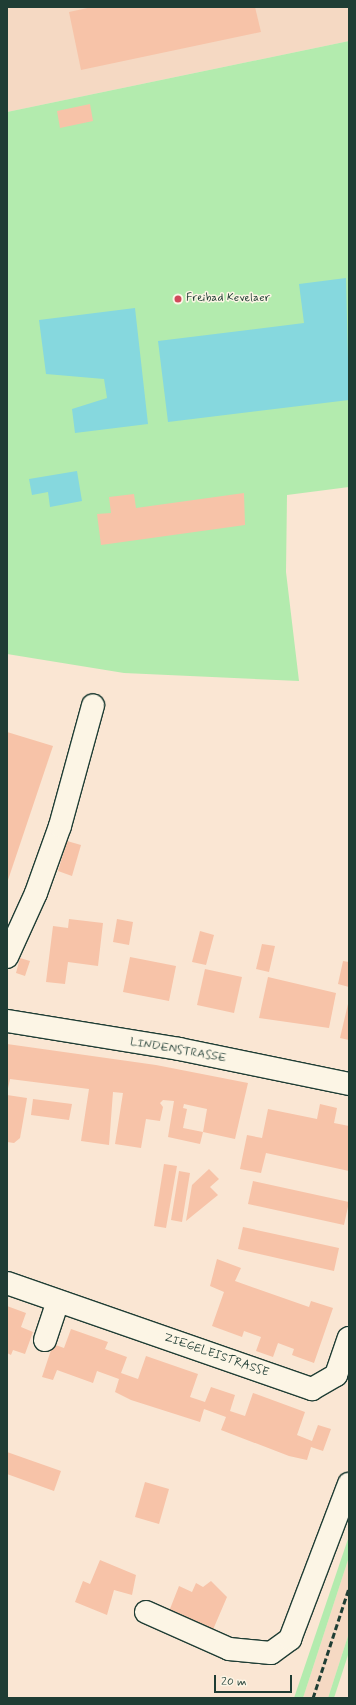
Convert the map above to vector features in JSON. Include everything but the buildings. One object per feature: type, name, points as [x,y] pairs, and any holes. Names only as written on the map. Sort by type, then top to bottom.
[{"type":"street","points":[[7,957],[36,893],[60,826],[94,704]]},
{"type":"street","name":"LINDENSTRASSE","points":[[7,1021],[179,1049],[349,1084]]},
{"type":"street","name":"ZIEGELEISTRASSE","points":[[7,1284],[312,1388],[336,1375],[349,1338]]},
{"type":"street","points":[[45,1340],[58,1301]]},
{"type":"street","points":[[146,1612],[229,1649],[271,1653],[290,1639],[349,1484]]},
{"type":"shaded area","points":[[7,7],[349,7],[349,41],[7,112]]},
{"type":"shaded area","points":[[349,1557],[349,1633],[328,1698],[303,1698]]},
{"type":"green space","name":"Freibad Kevelaer","points":[[349,41],[349,487],[287,495],[286,572],[299,681],[124,673],[7,654],[7,112]]},
{"type":"green space","points":[[349,1536],[349,1557],[303,1698],[294,1698]]},
{"type":"green space","points":[[349,1633],[349,1652],[334,1698],[328,1698]]},
{"type":"water","points":[[346,278],[349,400],[168,422],[158,341],[304,323],[299,284]]},
{"type":"water","points":[[135,308],[148,424],[75,433],[72,409],[107,398],[104,379],[46,374],[39,320]]},
{"type":"water","points":[[77,471],[82,501],[50,507],[48,492],[32,495],[29,479]]},
{"type":"railway","points":[[313,1698],[349,1588]]},
{"type":"place","name":"Freibad Kevelaer","points":[[178,299]]}]
